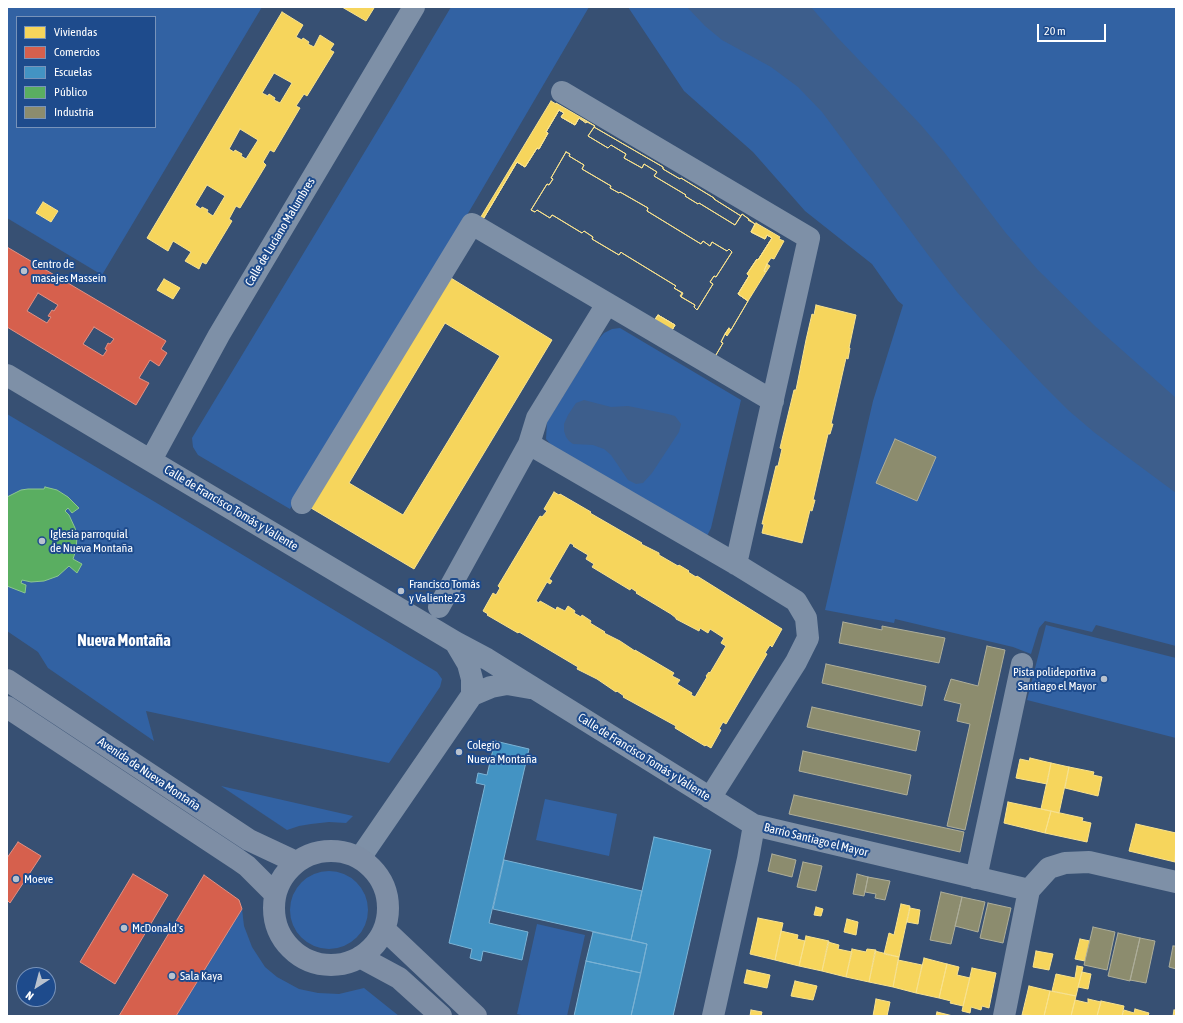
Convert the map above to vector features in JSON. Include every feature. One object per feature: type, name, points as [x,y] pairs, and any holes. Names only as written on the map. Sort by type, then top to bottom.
[{"type":"main road","name":"Avenida de Nueva Montaña","points":[[7,680],[248,840],[296,862]]},
{"type":"main road","name":"Avenida de Nueva Montaña","points":[[7,707],[237,859],[247,866],[275,894]]},
{"type":"main road","points":[[338,851],[360,858],[376,872],[385,889],[388,909],[384,929],[375,945],[360,957],[342,964],[323,965],[305,959],[290,947],[278,931],[274,913],[275,894],[283,876],[296,862],[316,852],[338,851]]},
{"type":"main road","points":[[384,929],[476,1016]]},
{"type":"main road","points":[[360,957],[399,978],[441,1016]]},
{"type":"street","name":"Calle de Luciano Malumbres","points":[[151,460],[219,335],[414,7]]},
{"type":"street","points":[[562,92],[809,238],[736,564]]},
{"type":"street","points":[[302,504],[472,224],[773,401]]},
{"type":"street","points":[[439,607],[529,444],[537,418],[607,304]]},
{"type":"street","name":"Calle de Francisco Tomás y Valiente","points":[[7,375],[455,642],[487,658],[754,825]]},
{"type":"street","points":[[529,444],[736,564],[796,601],[806,618],[808,638],[796,662],[710,798]]},
{"type":"street","name":"Calle de Francisco Tomás y Valiente","points":[[455,642],[468,664],[472,679],[472,695],[491,687],[507,684],[535,689]]},
{"type":"street","points":[[976,878],[1022,664]]},
{"type":"street","points":[[360,858],[472,695]]},
{"type":"street","name":"Barrio Santiago el Mayor","points":[[713,1016],[748,859],[754,825],[1029,890]]},
{"type":"street","points":[[1004,1016],[1029,890],[1049,868],[1065,862],[1089,862],[1176,882]]},
{"type":"shaded area","points":[[7,7],[262,7],[102,275],[7,218]]},
{"type":"shaded area","points":[[451,7],[589,7],[470,210],[290,509],[198,455],[193,447],[192,438]]},
{"type":"shaded area","points":[[628,7],[1176,7],[1176,646],[1096,625],[1092,632],[1045,621],[1039,628],[1031,654],[1013,647],[895,619],[894,623],[825,610],[873,401],[903,305],[898,301],[872,264],[805,211],[753,152],[684,91]]},
{"type":"shaded area","points":[[687,7],[811,7],[837,37],[920,124],[944,152],[1005,232],[1037,269],[1096,327],[1176,398],[1176,493],[1095,433],[1068,410],[979,317],[929,256],[822,112],[798,87],[771,67],[722,40],[705,26]]},
{"type":"shaded area","points":[[620,328],[741,400],[711,528],[707,536],[555,449],[546,439],[547,422],[597,341],[604,333],[612,329]]},
{"type":"shaded area","points":[[584,400],[611,407],[628,406],[668,414],[675,416],[681,424],[679,432],[652,473],[643,483],[636,484],[628,480],[611,455],[604,449],[593,445],[573,444],[566,437],[564,424],[568,415],[576,403]]},
{"type":"shaded area","points":[[7,414],[437,672],[442,679],[440,687],[389,763],[146,711],[154,741],[48,668],[38,652],[7,631]]},
{"type":"shaded area","name":"Pista polideportiva Santiago el Mayor","points":[[1046,625],[1176,658],[1176,738],[1027,700]]},
{"type":"shaded area","points":[[221,786],[353,816],[346,823],[329,822],[311,824],[287,830]]},
{"type":"shaded area","points":[[545,799],[617,814],[609,856],[536,840]]},
{"type":"shaded area","points":[[321,871],[337,871],[351,877],[362,888],[368,902],[368,918],[362,932],[351,943],[337,949],[321,949],[307,943],[296,932],[290,918],[290,902],[296,888],[307,877]]},
{"type":"shaded area","points":[[242,909],[244,926],[252,947],[265,967],[277,977],[299,989],[318,993],[339,994],[364,988],[399,1016],[176,1016]]},
{"type":"shaded area","points":[[537,924],[585,935],[567,1016],[526,1016],[517,1014]]},
{"type":"building: Viviendas","points":[[342,7],[373,7],[374,8],[366,21]]},
{"type":"building: Viviendas","points":[[282,12],[303,25],[296,37],[302,40],[303,38],[309,42],[308,44],[314,47],[320,35],[334,44],[330,50],[334,52],[307,96],[304,94],[296,106],[300,108],[274,152],[270,150],[263,162],[266,165],[240,208],[236,206],[229,219],[232,221],[206,264],[202,262],[199,269],[185,261],[191,252],[173,241],[168,251],[147,238]],"holes":[[[274,73],[292,83],[280,103],[274,100],[275,98],[269,94],[268,96],[262,93]],[[240,129],[258,140],[246,159],[241,156],[242,154],[235,150],[234,152],[229,149]],[[207,185],[225,196],[213,216],[207,212],[208,210],[202,207],[201,209],[195,205]]]},
{"type":"building: Viviendas","points":[[551,101],[587,121],[586,123],[579,118],[575,125],[561,117],[564,113],[559,110],[546,132],[548,133],[539,149],[537,148],[525,167],[517,162],[482,221],[479,220]]},
{"type":"building: Viviendas","points":[[559,110],[564,113],[561,117],[575,125],[579,118],[586,123],[587,121],[595,126],[594,127],[663,167],[663,169],[680,179],[681,178],[741,216],[742,214],[755,224],[751,232],[765,239],[767,235],[772,238],[747,274],[749,276],[738,294],[748,301],[731,330],[729,328],[725,334],[721,342],[723,343],[713,360],[669,335],[675,325],[658,315],[652,324],[482,221],[517,162],[525,167],[537,148],[539,149],[548,133],[546,132]]},
{"type":"building: Viviendas","points":[[559,110],[564,113],[561,117],[575,125],[579,118],[595,126],[588,136],[608,148],[611,145],[626,154],[624,158],[642,168],[644,164],[657,172],[654,176],[735,225],[742,214],[755,224],[751,232],[765,239],[767,235],[772,238],[747,274],[749,276],[738,294],[748,301],[731,330],[729,328],[725,334],[721,342],[723,343],[713,360],[669,335],[675,325],[658,315],[652,324],[482,221],[517,162],[525,167],[537,148],[539,149],[548,133],[546,132]],"holes":[[[566,152],[570,154],[569,156],[584,165],[582,169],[611,186],[610,188],[648,208],[647,211],[701,244],[703,241],[710,246],[712,242],[727,251],[729,249],[732,252],[716,277],[714,276],[710,282],[713,284],[697,310],[694,307],[695,305],[680,296],[682,293],[674,288],[676,286],[621,252],[619,255],[592,239],[593,237],[584,231],[582,233],[552,215],[550,218],[537,210],[535,212],[531,210],[547,184],[549,185],[553,179],[551,178]]]},
{"type":"building: Viviendas","points":[[594,127],[663,167],[663,169],[680,179],[681,178],[741,216],[735,225],[699,203],[698,204],[654,176],[657,172],[644,164],[642,168],[624,158],[626,154],[611,145],[608,148],[588,136]]},
{"type":"building: Viviendas","points":[[566,152],[570,154],[569,156],[584,165],[582,169],[611,186],[610,188],[648,208],[647,211],[701,244],[703,241],[710,246],[712,242],[727,251],[729,249],[732,252],[716,277],[714,276],[710,282],[713,284],[697,310],[694,307],[695,305],[681,297],[683,293],[674,288],[676,286],[621,252],[619,255],[592,239],[593,237],[584,231],[582,233],[552,215],[550,218],[537,210],[535,212],[531,210],[547,184],[549,185],[553,179],[551,178]]},
{"type":"building: Viviendas","points":[[43,202],[58,211],[51,222],[36,213]]},
{"type":"building: Viviendas","points":[[756,223],[780,237],[779,239],[784,241],[774,259],[771,258],[767,264],[764,271],[766,272],[748,301],[738,294],[749,276],[747,274],[772,238],[767,235],[765,239],[751,232]]},
{"type":"building: Viviendas","points":[[767,264],[770,266],[766,272],[764,271]]},
{"type":"building: Viviendas","points":[[446,275],[552,340],[414,569],[306,505]],"holes":[[[445,323],[500,356],[403,515],[349,483]]]},
{"type":"building: Viviendas","points":[[164,279],[180,288],[173,299],[157,290]]},
{"type":"building: Viviendas","points":[[816,305],[856,315],[848,359],[846,358],[831,424],[833,424],[830,434],[828,434],[813,500],[815,500],[812,511],[810,510],[802,543],[762,533],[764,524],[762,524],[776,466],[778,466],[782,449],[780,448],[794,390],[796,390],[812,314],[814,315]]},
{"type":"building: Viviendas","points":[[658,315],[675,325],[670,334],[652,324]]},
{"type":"building: Viviendas","points":[[729,328],[731,330],[727,336],[725,334]]},
{"type":"building: Viviendas","points":[[554,492],[559,495],[560,494],[642,543],[641,544],[659,553],[659,555],[689,571],[688,572],[696,577],[697,576],[782,629],[772,647],[770,645],[765,653],[767,654],[726,724],[723,722],[719,729],[721,730],[711,748],[675,728],[676,726],[623,697],[624,696],[617,691],[616,692],[597,679],[577,669],[578,667],[487,615],[488,614],[483,611],[493,593],[496,595],[500,588],[498,586],[540,516],[542,517],[547,511],[544,509]],"holes":[[[570,543],[574,545],[573,546],[588,555],[586,559],[594,564],[592,567],[630,590],[631,588],[637,592],[636,593],[671,614],[676,619],[699,631],[700,628],[708,633],[710,629],[724,638],[721,643],[726,646],[710,673],[709,672],[706,676],[707,677],[695,697],[691,695],[692,693],[677,684],[680,680],[672,676],[674,673],[604,633],[605,632],[590,623],[591,621],[582,615],[581,617],[574,613],[575,611],[568,606],[565,611],[557,607],[556,610],[540,601],[539,603],[536,601],[547,582],[550,584],[552,581],[549,579]]]},
{"type":"building: Viviendas","points":[[1030,758],[1051,763],[1047,784],[1016,778],[1020,759],[1029,761]]},
{"type":"building: Viviendas","points":[[1051,763],[1069,767],[1059,813],[1041,809]]},
{"type":"building: Viviendas","points":[[1069,767],[1094,772],[1093,775],[1102,777],[1098,796],[1065,788]]},
{"type":"building: Viviendas","points":[[1008,802],[1051,811],[1045,833],[1004,823]]},
{"type":"building: Viviendas","points":[[1051,811],[1083,818],[1082,821],[1091,823],[1087,842],[1045,833]]},
{"type":"building: Viviendas","points":[[1136,824],[1176,833],[1175,862],[1129,851]]},
{"type":"building: Viviendas","points":[[901,904],[910,906],[899,957],[884,954],[889,933],[894,935]]},
{"type":"building: Viviendas","points":[[816,907],[823,909],[821,916],[814,915]]},
{"type":"building: Viviendas","points":[[910,908],[920,910],[918,924],[907,922]]},
{"type":"building: Viviendas","points":[[758,918],[783,923],[775,960],[750,954]]},
{"type":"building: Viviendas","points":[[847,919],[858,922],[856,935],[844,932]]},
{"type":"building: Viviendas","points":[[781,931],[798,935],[797,939],[805,941],[799,966],[775,960]]},
{"type":"building: Viviendas","points":[[806,936],[829,941],[822,971],[799,966]]},
{"type":"building: Viviendas","points":[[1080,939],[1090,941],[1085,961],[1075,959]]},
{"type":"building: Viviendas","points":[[828,942],[839,945],[838,949],[852,952],[846,977],[822,971]]},
{"type":"building: Viviendas","points":[[852,949],[866,952],[867,949],[876,950],[869,982],[846,977]]},
{"type":"building: Viviendas","points":[[875,951],[899,957],[893,987],[869,982]]},
{"type":"building: Viviendas","points":[[1036,951],[1053,954],[1049,970],[1033,967]]},
{"type":"building: Viviendas","points":[[924,958],[947,964],[939,998],[916,993]]},
{"type":"building: Viviendas","points":[[898,960],[922,965],[916,993],[893,987]]},
{"type":"building: Viviendas","points":[[947,964],[959,967],[957,975],[970,978],[963,1006],[950,1003],[951,1001],[939,998]]},
{"type":"building: Viviendas","points":[[1077,966],[1083,967],[1076,996],[1052,991],[1056,974],[1075,978]]},
{"type":"building: Viviendas","points":[[972,968],[996,973],[989,1008],[982,1006],[981,1010],[971,1007],[970,1013],[962,1011]]},
{"type":"building: Viviendas","points":[[747,970],[770,975],[767,988],[744,983]]},
{"type":"building: Viviendas","points":[[1082,972],[1091,974],[1088,989],[1078,987]]},
{"type":"building: Viviendas","points":[[795,981],[817,986],[813,1000],[791,996]]},
{"type":"building: Viviendas","points":[[1029,986],[1050,991],[1044,1016],[1022,1015]]},
{"type":"building: Viviendas","points":[[1050,991],[1076,996],[1071,1016],[1044,1016]]},
{"type":"building: Viviendas","points":[[876,999],[890,1002],[887,1016],[873,1016]]},
{"type":"building: Viviendas","points":[[1088,999],[1101,1002],[1097,1016],[1071,1016],[1075,1000],[1088,1003]]},
{"type":"building: Viviendas","points":[[1101,1001],[1124,1006],[1122,1016],[1097,1016]]},
{"type":"building: Viviendas","points":[[1135,1009],[1149,1013],[1148,1016],[1122,1016],[1124,1010],[1134,1013]]},
{"type":"building: Viviendas","points":[[751,1010],[762,1012],[761,1016],[750,1016]]},
{"type":"building: Viviendas","points":[[1174,1010],[1176,1010],[1176,1016],[1173,1016]]},
{"type":"building: Viviendas","points":[[937,1012],[953,1016],[936,1016]]},
{"type":"building: Comercios","points":[[7,247],[166,341],[161,349],[167,353],[159,366],[150,360],[139,378],[149,383],[136,405],[7,327]],"holes":[[[38,293],[58,305],[48,316],[51,317],[47,323],[27,311]],[[94,327],[114,339],[110,344],[108,343],[105,349],[107,350],[103,356],[83,344]]]},
{"type":"building: Comercios","name":"Moeve","points":[[18,842],[41,856],[10,903],[7,900],[7,858]]},
{"type":"building: Comercios","name":"McDonald's","points":[[133,874],[168,895],[115,984],[80,962]]},
{"type":"building: Comercios","name":"Sala Kaya","points":[[204,875],[239,900],[242,909],[176,1016],[119,1016]]},
{"type":"building: Escuelas","points":[[495,741],[529,749],[489,923],[528,932],[522,960],[483,951],[481,961],[470,958],[472,949],[449,943],[485,785],[476,783],[478,773],[487,775]]},
{"type":"building: Escuelas","points":[[654,837],[711,850],[673,1016],[631,1016],[647,944],[631,940]]},
{"type":"building: Escuelas","points":[[504,860],[642,891],[631,940],[493,909]]},
{"type":"building: Escuelas","points":[[593,932],[647,944],[641,973],[586,961]]},
{"type":"building: Escuelas","points":[[586,961],[641,973],[631,1016],[574,1016]]},
{"type":"building: Público","name":"Iglesia parroquial de Nueva Montaña","points":[[45,487],[57,490],[68,497],[79,508],[72,513],[68,508],[65,511],[69,515],[75,528],[77,537],[76,550],[73,559],[82,564],[77,573],[69,566],[58,576],[44,581],[31,582],[22,580],[21,583],[26,585],[25,593],[7,586],[7,497],[21,490],[44,489]]},
{"type":"building: Industria","points":[[895,439],[936,457],[917,501],[876,483]]},
{"type":"building: Industria","points":[[843,622],[882,630],[882,626],[945,638],[939,663],[839,643]]},
{"type":"building: Industria","points":[[987,646],[1005,650],[965,830],[947,826],[970,724],[957,721],[961,704],[944,700],[951,679],[978,686]]},
{"type":"building: Industria","points":[[826,664],[926,686],[922,706],[822,683]]},
{"type":"building: Industria","points":[[812,707],[920,731],[916,751],[807,727]]},
{"type":"building: Industria","points":[[803,751],[911,775],[907,795],[799,771]]},
{"type":"building: Industria","points":[[794,795],[964,832],[960,852],[789,814]]},
{"type":"building: Industria","points":[[772,854],[796,860],[792,877],[768,871]]},
{"type":"building: Industria","points":[[803,862],[822,866],[816,891],[797,887]]},
{"type":"building: Industria","points":[[857,874],[868,877],[864,896],[853,894]]},
{"type":"building: Industria","points":[[868,877],[890,881],[885,900],[875,898],[876,894],[865,892]]},
{"type":"building: Industria","points":[[941,892],[962,897],[951,944],[930,940]]},
{"type":"building: Industria","points":[[962,897],[985,902],[978,932],[955,926]]},
{"type":"building: Industria","points":[[988,903],[1011,908],[1003,943],[980,938]]},
{"type":"building: Industria","points":[[1093,927],[1115,932],[1107,970],[1084,965]]},
{"type":"building: Industria","points":[[1118,933],[1140,938],[1130,981],[1108,976]]},
{"type":"building: Industria","points":[[1140,938],[1155,941],[1146,983],[1130,980]]},
{"type":"building: Industria","points":[[1173,946],[1176,946],[1176,969],[1169,967]]},
{"type":"place","name":"Centro de masajes Massein","points":[[24,271]]},
{"type":"place","name":"Iglesia parroquial de Nueva Montaña","points":[[42,541]]},
{"type":"place","name":"Francisco Tomás y Valiente 23","points":[[401,591]]},
{"type":"place","name":"Pista polideportiva Santiago el Mayor","points":[[1104,679]]},
{"type":"place","name":"Colegio Nueva Montaña","points":[[459,752]]},
{"type":"place","name":"Moeve","points":[[16,879]]},
{"type":"place","name":"McDonald's","points":[[124,928]]},
{"type":"place","name":"Sala Kaya","points":[[172,976]]},
{"type":"district","name":"Nueva Montaña","points":[[124,641]]}]
